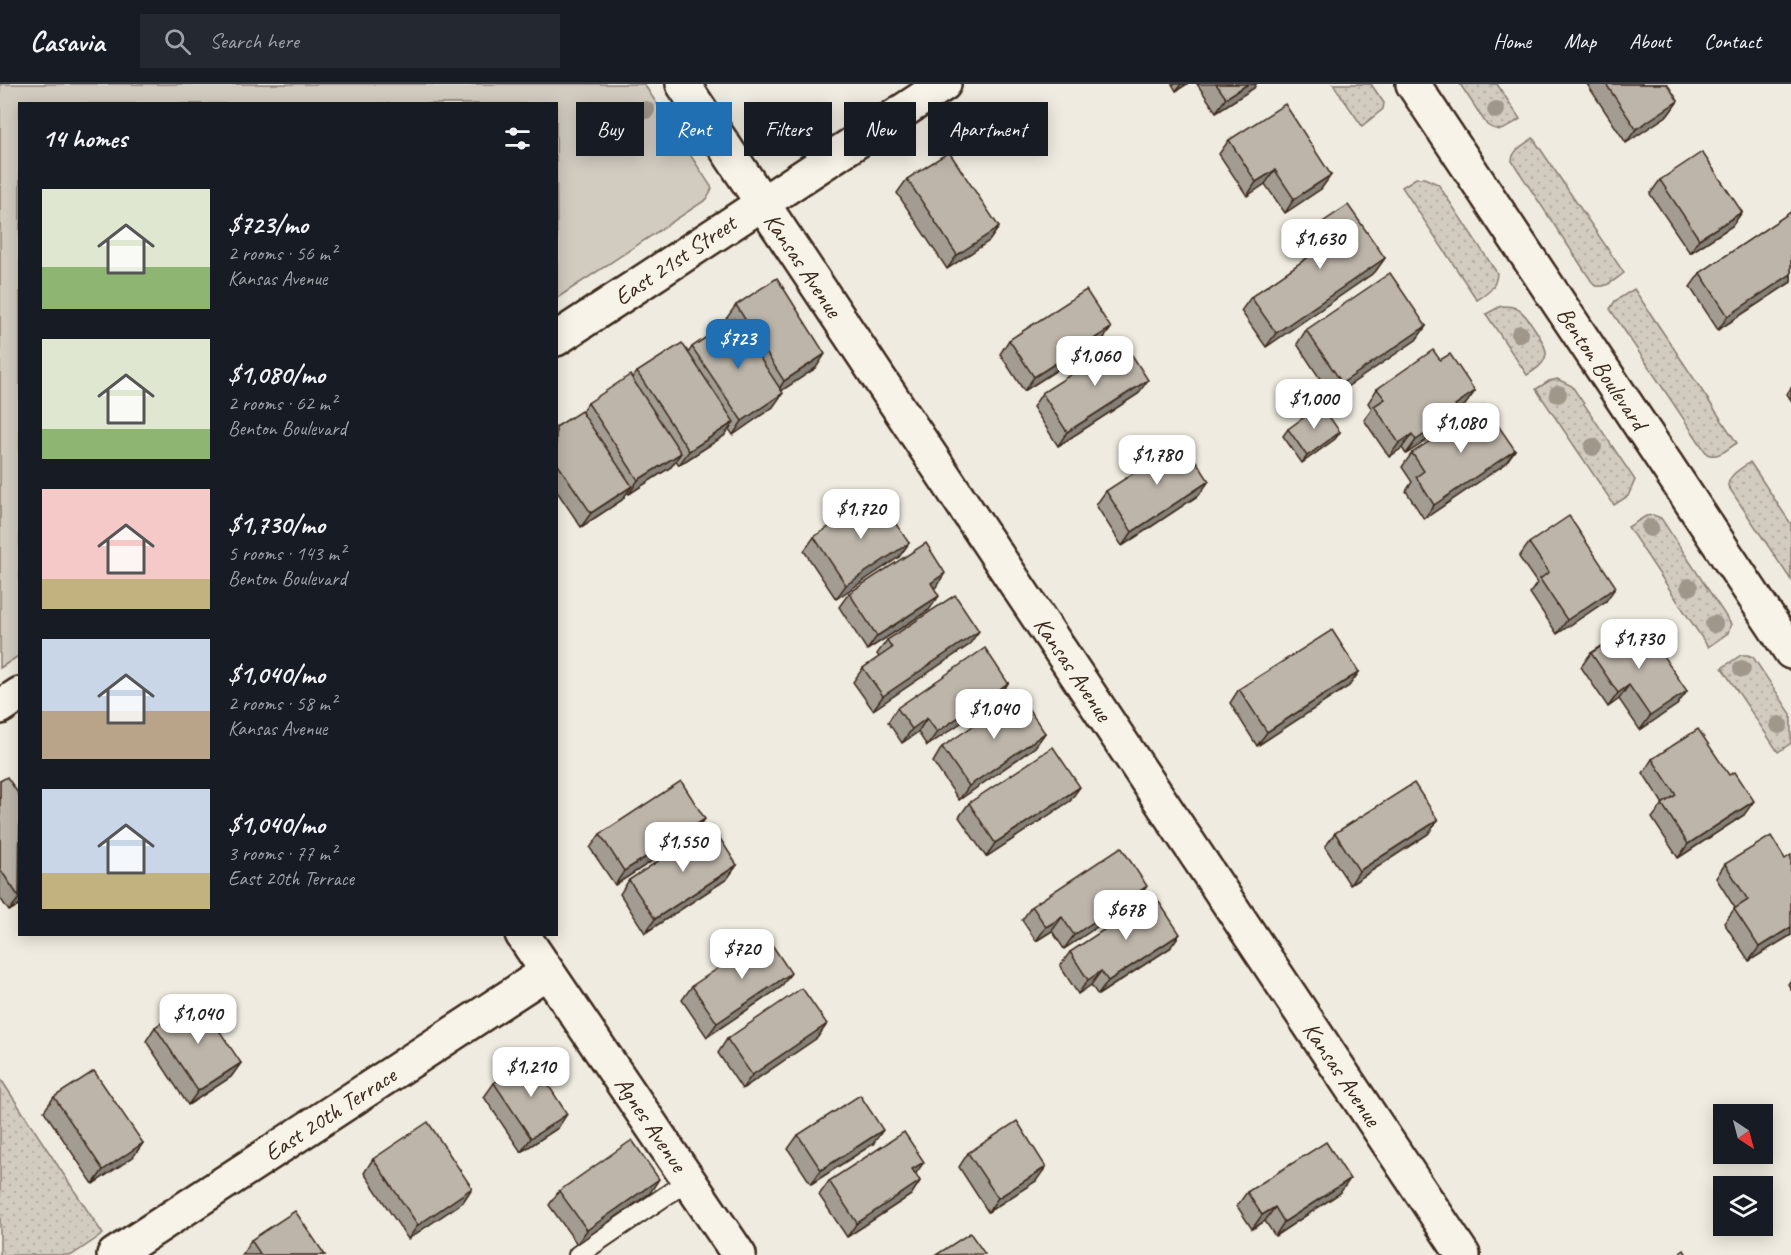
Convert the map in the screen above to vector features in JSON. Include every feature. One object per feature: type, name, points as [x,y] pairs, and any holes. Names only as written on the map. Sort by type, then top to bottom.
[{"type":"street","name":"Kansas Avenue","points":[[683,84],[1462,1255]]},
{"type":"street","name":"East 21st Street","points":[[558,338],[944,84]]},
{"type":"street","name":"Benton Boulevard","points":[[1413,84],[1791,652]]},
{"type":"street","points":[[0,707],[18,695]]},
{"type":"street","name":"Agnes Avenue","points":[[523,936],[739,1255]]},
{"type":"street","name":"East 20th Terrace","points":[[114,1255],[547,972]]},
{"type":"lane","points":[[578,1255],[689,1180]]},
{"type":"shaded area","points":[[0,84],[644,84],[656,102],[656,156],[691,156],[712,188],[707,199],[558,297],[558,102],[18,102],[18,656],[0,668]]},
{"type":"shaded area","points":[[1333,84],[1371,84],[1384,103],[1383,109],[1362,126]]},
{"type":"shaded area","points":[[1460,84],[1497,84],[1520,119],[1501,130],[1492,128],[1487,125]]},
{"type":"shaded area","points":[[1533,138],[1624,273],[1609,284],[1594,285],[1512,161],[1517,150]]},
{"type":"shaded area","points":[[1416,178],[1424,178],[1438,184],[1497,273],[1491,289],[1477,300],[1402,187]]},
{"type":"shaded area","points":[[1634,289],[1737,443],[1722,453],[1707,454],[1610,309],[1615,301]]},
{"type":"shaded area","points":[[1501,306],[1519,310],[1536,330],[1543,344],[1546,354],[1544,361],[1527,375],[1486,314]]},
{"type":"shaded area","points":[[1557,379],[1572,386],[1635,480],[1628,496],[1614,505],[1536,389]]},
{"type":"shaded area","points":[[1750,462],[1791,524],[1791,580],[1728,486],[1733,475]]},
{"type":"shaded area","points":[[1653,515],[1661,518],[1731,624],[1728,633],[1708,647],[1628,527],[1646,516]]},
{"type":"shaded area","points":[[1741,655],[1753,657],[1791,714],[1791,743],[1778,752],[1722,668]]},
{"type":"shaded area","points":[[0,1078],[103,1234],[72,1255],[0,1255]]},
{"type":"building","points":[[1216,84],[1248,84],[1226,98]]},
{"type":"building","points":[[1606,84],[1667,84],[1678,101],[1636,129]]},
{"type":"building","points":[[1285,104],[1331,175],[1294,199],[1275,170],[1256,182],[1229,140]]},
{"type":"building","points":[[1702,152],[1742,212],[1699,239],[1660,180]]},
{"type":"building","points":[[943,156],[952,156],[999,227],[957,255],[907,179]]},
{"type":"building","points":[[1348,205],[1385,258],[1276,333],[1251,297],[1320,249],[1308,232]]},
{"type":"building","points":[[1791,212],[1791,274],[1728,316],[1700,273]]},
{"type":"building","points":[[1390,273],[1426,326],[1342,383],[1306,330]]},
{"type":"building","points":[[777,278],[825,354],[784,381],[736,305]]},
{"type":"building","points":[[1086,290],[1111,328],[1034,377],[1009,340]]},
{"type":"building","points":[[734,319],[783,393],[742,421],[692,347]]},
{"type":"building","points":[[1123,341],[1148,380],[1067,432],[1042,393]]},
{"type":"building","points":[[682,343],[734,422],[689,451],[637,372]]},
{"type":"building","points":[[1433,350],[1440,360],[1450,354],[1475,391],[1455,405],[1459,411],[1416,440],[1412,434],[1399,443],[1374,406],[1385,399],[1377,389]]},
{"type":"building","points":[[630,375],[681,453],[638,480],[588,403]]},
{"type":"building","points":[[1321,405],[1340,432],[1307,456],[1288,429]]},
{"type":"building","points":[[1484,405],[1515,450],[1434,505],[1416,477],[1424,471],[1412,453]]},
{"type":"building","points":[[581,411],[632,486],[591,513],[558,465],[558,426]]},
{"type":"building","points":[[1183,441],[1209,481],[1132,532],[1106,491]]},
{"type":"building","points":[[876,495],[909,543],[846,585],[814,537]]},
{"type":"building","points":[[1569,516],[1616,587],[1567,620],[1540,579],[1549,572],[1529,543]]},
{"type":"building","points":[[926,543],[945,573],[931,583],[939,596],[877,636],[849,593]]},
{"type":"building","points":[[955,595],[979,631],[883,696],[863,668],[892,648],[887,640]]},
{"type":"building","points":[[1632,626],[1648,648],[1655,644],[1687,691],[1650,716],[1629,685],[1618,693],[1591,653]]},
{"type":"building","points":[[1332,630],[1359,672],[1267,732],[1239,689]]},
{"type":"building","points":[[985,648],[1008,683],[937,732],[927,718],[912,729],[897,708]]},
{"type":"building","points":[[1019,695],[1045,733],[969,786],[942,747]]},
{"type":"building","points":[[1698,729],[1729,775],[1735,772],[1754,801],[1688,844],[1662,804],[1676,795],[1652,759]]},
{"type":"building","points":[[1053,747],[1080,787],[995,843],[969,803]]},
{"type":"building","points":[[7,777],[18,793],[18,896],[0,869],[0,781]]},
{"type":"building","points":[[681,781],[705,819],[624,871],[600,834]]},
{"type":"building","points":[[1414,783],[1438,820],[1359,871],[1335,833]]},
{"type":"building","points":[[712,826],[737,865],[655,919],[629,880]]},
{"type":"building","points":[[1771,836],[1785,859],[1791,855],[1791,927],[1759,947],[1734,909],[1748,900],[1725,864]]},
{"type":"building","points":[[1121,847],[1147,886],[1074,935],[1062,917],[1046,927],[1032,906]]},
{"type":"building","points":[[1155,896],[1180,934],[1108,981],[1101,971],[1088,980],[1070,952]]},
{"type":"building","points":[[766,936],[791,973],[717,1023],[692,986]]},
{"type":"building","points":[[802,988],[827,1024],[752,1075],[727,1039]]},
{"type":"building","points":[[198,999],[241,1063],[198,1091],[155,1027]]},
{"type":"building","points":[[531,1058],[567,1114],[531,1138],[494,1083]]},
{"type":"building","points":[[94,1071],[143,1143],[103,1170],[54,1097]]},
{"type":"building","points":[[860,1095],[883,1130],[821,1170],[798,1135]]},
{"type":"building","points":[[1017,1121],[1046,1167],[998,1198],[968,1153]]},
{"type":"building","points":[[428,1122],[472,1188],[418,1225],[373,1159]]},
{"type":"building","points":[[904,1132],[924,1162],[912,1169],[920,1181],[857,1223],[829,1181]]},
{"type":"building","points":[[632,1140],[659,1179],[587,1230],[559,1191]]},
{"type":"building","points":[[1326,1142],[1350,1179],[1284,1222],[1275,1207],[1262,1215],[1247,1192]]},
{"type":"building","points":[[295,1211],[325,1255],[261,1255],[251,1240]]},
{"type":"building","points":[[970,1233],[985,1254],[936,1255]]},
{"type":"building","points":[[1684,1250],[1687,1255],[1677,1255]]}]
